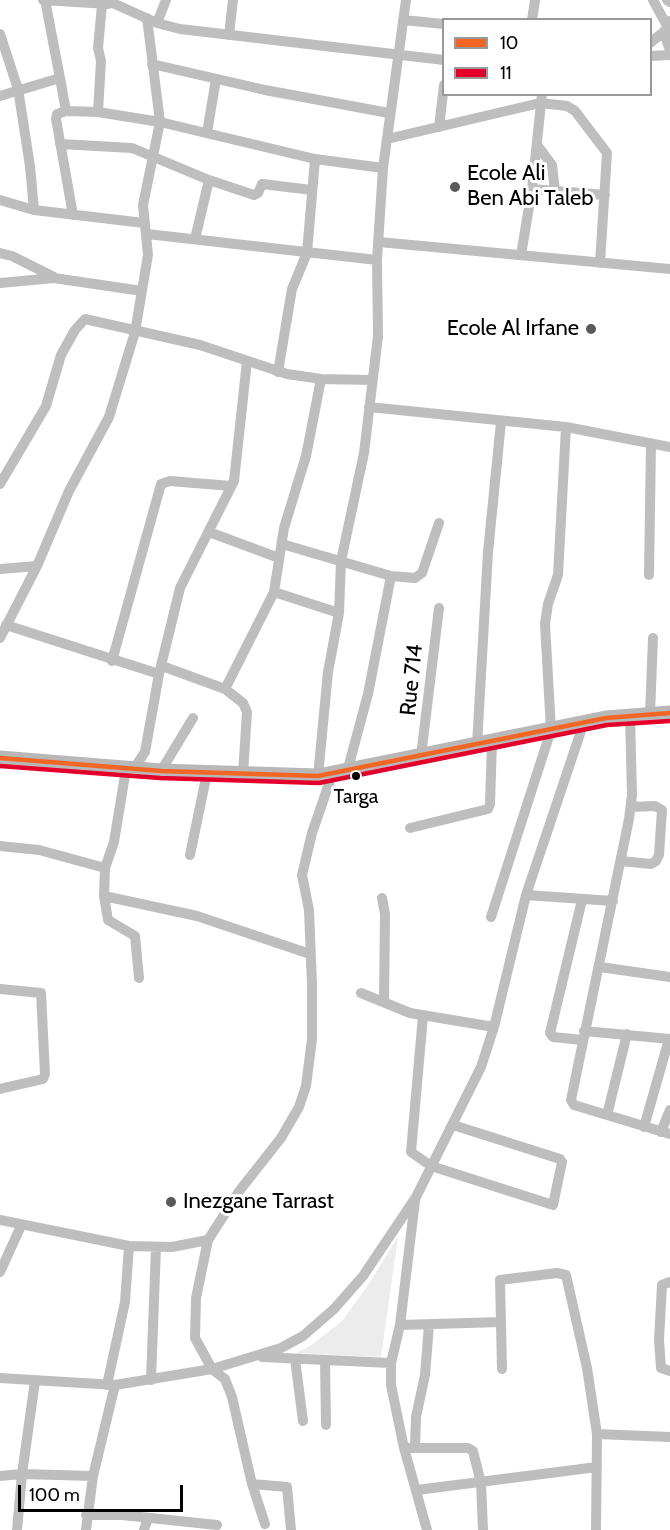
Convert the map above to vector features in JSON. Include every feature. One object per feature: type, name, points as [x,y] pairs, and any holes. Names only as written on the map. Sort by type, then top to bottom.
[{"type":"street","points":[[66,111],[44,0],[107,3],[180,29],[442,60]]},
{"type":"street","points":[[0,638],[37,566],[69,491],[109,417],[135,332],[148,255],[143,205],[160,122],[152,64],[152,20],[166,0]]},
{"type":"street","points":[[229,35],[233,0]]},
{"type":"street","points":[[265,1524],[252,1485],[232,1396],[225,1379],[212,1369],[195,1338],[196,1298],[208,1240],[240,1190],[281,1138],[299,1107],[306,1086],[312,1039],[310,954],[303,867],[325,776],[328,672],[339,614],[341,561],[359,487],[378,336],[377,260],[383,168],[406,0]]},
{"type":"street","points":[[532,18],[534,0]]},
{"type":"street","points":[[653,0],[668,26],[670,50]]},
{"type":"street","points":[[98,111],[101,61],[98,48],[107,3]]},
{"type":"street","points":[[403,20],[442,24]]},
{"type":"street","points":[[652,42],[668,26]]},
{"type":"street","points":[[0,35],[18,89],[30,166],[34,210]]},
{"type":"street","points":[[652,56],[670,55]]},
{"type":"street","points":[[152,64],[389,113]]},
{"type":"street","points":[[0,96],[60,78]]},
{"type":"street","points":[[207,133],[216,79]]},
{"type":"street","points":[[439,127],[443,96]]},
{"type":"street","points":[[387,139],[541,99],[567,106],[575,111],[603,147],[608,160],[600,263]]},
{"type":"street","points":[[521,255],[532,189],[541,99]]},
{"type":"street","points":[[74,215],[56,116],[66,111],[98,111],[160,122],[315,159],[383,168]]},
{"type":"street","points":[[60,144],[124,146],[209,180],[254,195],[264,184],[312,190]]},
{"type":"street","points":[[537,145],[552,165],[555,191]]},
{"type":"street","points":[[278,372],[292,289],[307,253],[315,159]]},
{"type":"street","points":[[195,239],[209,180]]},
{"type":"street","points":[[532,189],[605,195]]},
{"type":"street","points":[[0,200],[34,210],[74,215],[195,239],[377,260]]},
{"type":"street","points":[[379,242],[670,269]]},
{"type":"street","points":[[0,254],[12,256],[54,278]]},
{"type":"street","points":[[0,283],[54,278],[142,291]]},
{"type":"street","points":[[0,484],[46,406],[61,356],[75,330],[85,319],[200,345],[278,372],[321,380],[372,380]]},
{"type":"street","points":[[139,978],[135,936],[108,920],[104,896],[105,868],[114,842],[130,769],[145,752],[160,670],[180,588],[231,486],[235,472],[247,361]]},
{"type":"street","points":[[225,689],[274,592],[282,544],[313,426],[321,380]]},
{"type":"street","points":[[369,407],[566,427],[670,447]]},
{"type":"street","points":[[410,828],[488,809],[490,804],[485,743],[488,552],[501,422]]},
{"type":"street","points":[[491,916],[551,730],[545,624],[558,575],[566,427]]},
{"type":"street","points":[[649,575],[651,443]]},
{"type":"street","points":[[112,661],[161,484],[170,481],[231,486]]},
{"type":"street","points":[[282,544],[391,576],[420,576],[439,523]]},
{"type":"street","points":[[209,532],[279,558]]},
{"type":"street","points":[[0,569],[37,566]]},
{"type":"street","points":[[347,772],[368,693],[391,576]]},
{"type":"street","points":[[274,592],[339,614]]},
{"type":"street","name":"Rue 714","points":[[422,756],[439,608]]},
{"type":"street","points":[[6,625],[112,661],[160,670],[225,689],[243,703],[247,712],[243,774]]},
{"type":"street","points":[[650,714],[653,638]]},
{"type":"street","points":[[0,759],[161,771],[325,776],[584,722],[630,715],[670,713]]},
{"type":"street","points":[[630,715],[631,807],[571,1100],[574,1105],[666,1133],[670,1110]]},
{"type":"street","points":[[161,771],[193,718]]},
{"type":"street","points":[[0,1378],[111,1385],[212,1369],[259,1356],[303,1336],[334,1310],[363,1276],[416,1197],[481,1067],[495,1027],[526,895],[584,722]]},
{"type":"street","points":[[190,855],[207,773]]},
{"type":"street","points":[[621,861],[651,864],[656,861],[658,855],[662,810],[655,806],[631,807]]},
{"type":"street","points":[[0,846],[39,850],[105,868]]},
{"type":"street","points":[[526,895],[613,902]]},
{"type":"street","points":[[104,896],[198,916],[310,954]]},
{"type":"street","points":[[382,898],[385,915],[384,1002]]},
{"type":"street","points":[[582,900],[550,1033],[553,1037],[627,1034],[669,1039],[644,1126]]},
{"type":"street","points":[[600,967],[670,976]]},
{"type":"street","points":[[0,989],[41,993],[45,1074],[43,1079],[0,1089]]},
{"type":"street","points":[[361,993],[423,1016],[495,1027]]},
{"type":"street","points":[[423,1016],[410,1148],[413,1155],[431,1166],[553,1205],[562,1162],[560,1160],[453,1125]]},
{"type":"street","points":[[607,1115],[627,1034]]},
{"type":"street","points":[[416,1197],[400,1326],[391,1363],[392,1397],[409,1448],[425,1529]]},
{"type":"street","points":[[0,1220],[21,1226],[60,1230],[97,1241],[129,1246],[172,1247],[208,1240]]},
{"type":"street","points":[[0,1272],[21,1226]]},
{"type":"street","points":[[86,1530],[86,1515],[125,1302],[129,1246]]},
{"type":"street","points":[[151,1380],[156,1247]]},
{"type":"street","points":[[502,1369],[500,1280],[557,1273],[566,1275],[587,1368],[597,1434],[596,1530]]},
{"type":"street","points":[[670,1282],[662,1285],[659,1340],[661,1368],[670,1371]]},
{"type":"street","points":[[400,1326],[501,1322]]},
{"type":"street","points":[[409,1448],[425,1376],[429,1324]]},
{"type":"street","points":[[259,1356],[391,1363]]},
{"type":"street","points":[[295,1359],[303,1420]]},
{"type":"street","points":[[324,1360],[326,1425]]},
{"type":"street","points":[[17,1530],[35,1381]]},
{"type":"street","points":[[597,1434],[670,1437]]},
{"type":"street","points":[[409,1448],[471,1449],[481,1483],[483,1530]]},
{"type":"street","points":[[417,1490],[597,1467]]},
{"type":"street","points":[[0,1476],[22,1474],[93,1476]]},
{"type":"street","points":[[252,1485],[287,1487],[291,1530]]},
{"type":"street","points":[[86,1515],[148,1518],[173,1526],[217,1525]]},
{"type":"street","points":[[144,1530],[148,1518]]},
{"type":"shaded area","points":[[398,1237],[381,1357],[296,1353],[310,1346],[342,1321]]},
{"type":"transit line","name":"10","points":[[0,758],[161,771],[318,776],[606,718],[670,713]]},
{"type":"transit line","name":"11","points":[[0,766],[160,778],[319,783],[607,725],[670,721]]},
{"type":"place","name":"Ecole Ali Ben Abi Taleb","points":[[455,187]]},
{"type":"place","name":"Ecole Al Irfane","points":[[591,329]]},
{"type":"place","name":"Targa","points":[[356,776]]},
{"type":"place","name":"Inezgane Tarrast","points":[[171,1202]]}]
